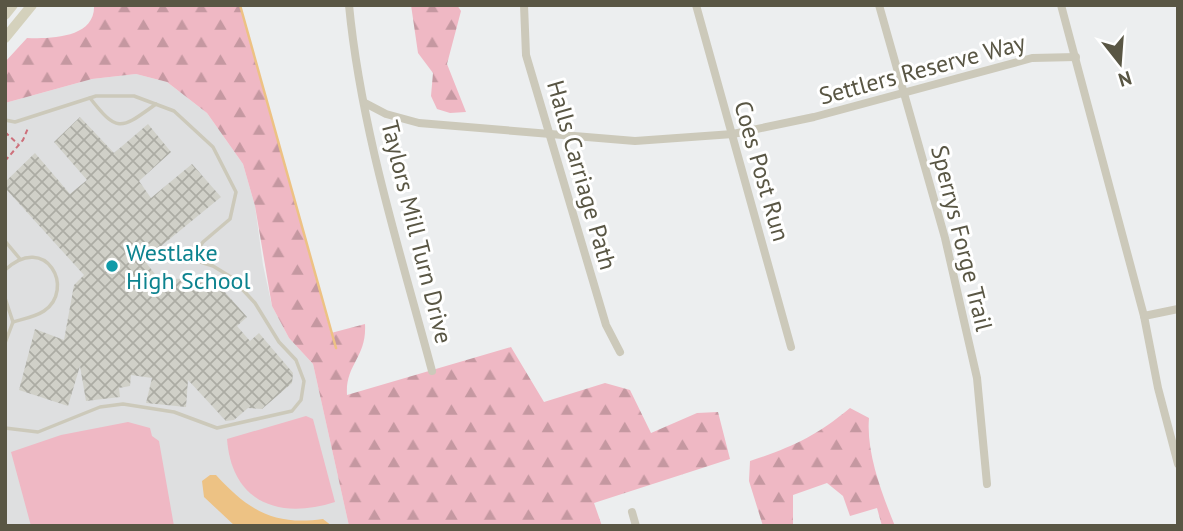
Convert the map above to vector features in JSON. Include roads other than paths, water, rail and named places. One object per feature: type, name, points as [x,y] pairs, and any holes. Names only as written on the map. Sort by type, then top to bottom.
[{"type":"main road","points":[[5,15],[13,5]]},
{"type":"main road","points":[[5,38],[32,5]]},
{"type":"street","name":"Taylors Mill Turn Drive","points":[[349,5],[354,53],[370,137],[432,371]]},
{"type":"street","name":"Halls Carriage Path","points":[[524,5],[526,55],[606,325],[620,352]]},
{"type":"street","name":"Coes Post Run","points":[[696,5],[791,347]]},
{"type":"street","name":"Sperrys Forge Trail","points":[[879,5],[945,238],[977,378],[987,484]]},
{"type":"street","points":[[1061,5],[1144,316],[1158,388],[1178,464]]},
{"type":"street","name":"Settlers Reserve Way","points":[[365,103],[386,114],[419,123],[635,141],[733,134],[814,117],[1032,58],[1076,57]]},
{"type":"street","points":[[1144,316],[1178,309]]},
{"type":"street","points":[[632,512],[636,526]]},
{"type":"lane","points":[[5,120],[15,122],[90,98],[135,96],[174,111],[213,147],[236,192],[230,219],[203,242],[191,259],[213,265],[234,280],[256,303],[279,342],[296,360],[304,381],[301,400],[292,411],[217,428],[174,412],[123,404],[100,407],[38,432],[5,428]]},
{"type":"lane","points":[[90,98],[112,124],[119,127],[126,126],[156,104]]},
{"type":"lane","points":[[5,241],[20,259]]},
{"type":"lane","points":[[5,270],[20,259],[40,257],[48,263],[57,279],[57,289],[43,312],[13,323]]},
{"type":"lane","points":[[5,298],[13,323],[5,343]]},
{"type":"waterway","points":[[240,5],[336,348]]},
{"type":"place","name":"Westlake High School","points":[[112,266]]}]
